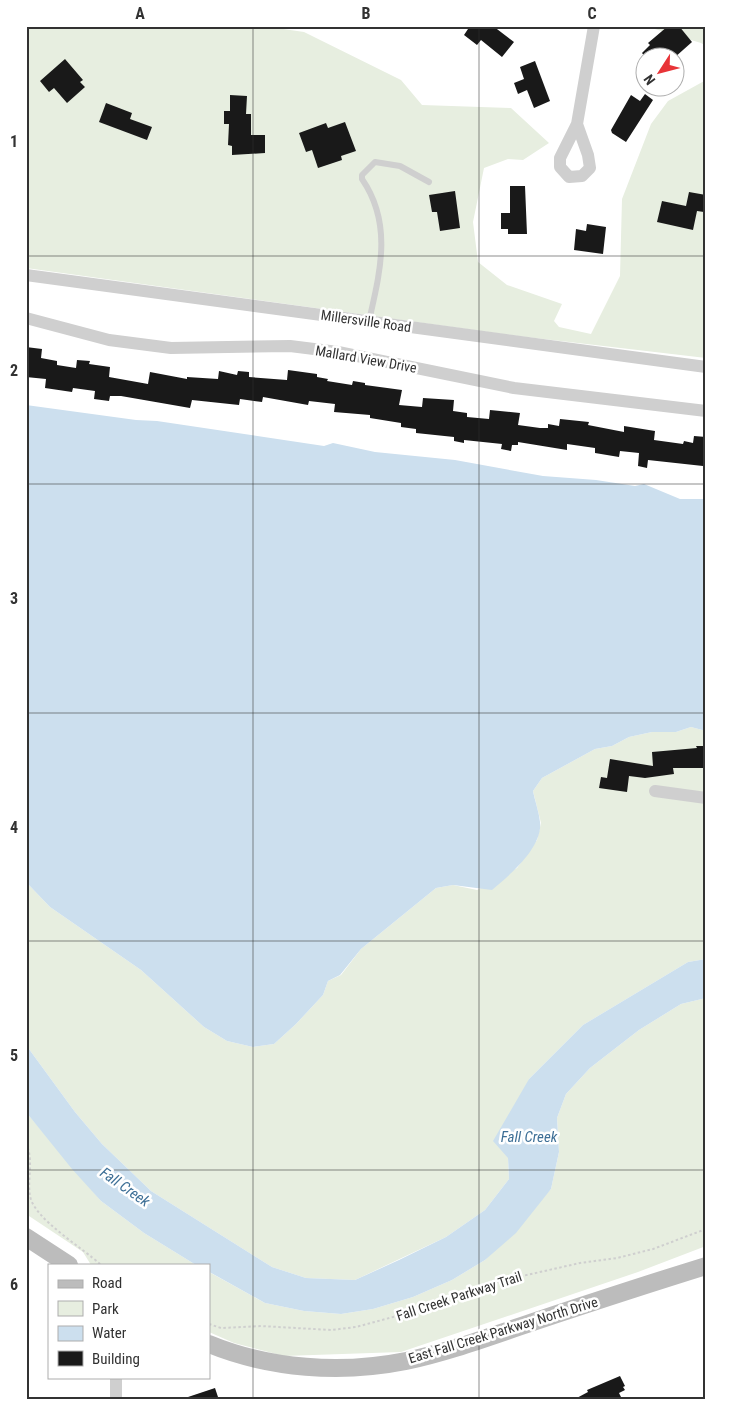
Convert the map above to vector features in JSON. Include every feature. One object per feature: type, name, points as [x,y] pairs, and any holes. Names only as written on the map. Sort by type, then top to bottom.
[{"type":"main road","points":[[26,1237],[67,1264]]},
{"type":"main road","name":"East Fall Creek Parkway North Drive","points":[[210,1344],[268,1361],[307,1367],[362,1367],[394,1364],[443,1352],[706,1266]]},
{"type":"street","points":[[576,124],[594,26]]},
{"type":"street","name":"Millersville Road","points":[[26,275],[706,367]]},
{"type":"street","name":"Mallard View Drive","points":[[26,318],[109,340],[171,348],[290,346],[338,352],[514,388],[706,411]]},
{"type":"street","points":[[655,791],[706,798]]},
{"type":"street","points":[[116,1378],[116,1400]]},
{"type":"lane","points":[[369,321],[379,274],[383,238],[376,203],[362,179],[362,175],[375,162],[391,163],[412,172],[428,182]]},
{"type":"path","points":[[26,1143],[31,1159],[30,1196],[34,1206],[53,1227],[84,1248],[100,1264]]},
{"type":"path","name":"Fall Creek Parkway Trail","points":[[210,1324],[221,1328],[261,1326],[331,1330],[356,1327],[393,1317],[487,1284],[653,1249],[706,1229]]},
{"type":"green space","points":[[26,26],[263,26],[304,32],[401,80],[422,105],[511,108],[549,143],[523,160],[508,159],[484,168],[473,222],[478,262],[507,285],[562,304],[554,321],[559,327],[591,334],[620,276],[622,199],[651,124],[668,101],[673,98],[684,98],[684,92],[706,80],[706,358],[518,336],[26,268]]},
{"type":"green space","points":[[645,26],[706,26],[706,46],[701,43]]},
{"type":"green space","points":[[691,727],[706,731],[706,959],[688,962],[583,1025],[529,1079],[508,1158],[509,1179],[485,1210],[446,1237],[355,1280],[306,1278],[272,1267],[151,1191],[102,1144],[75,1112],[26,1045],[26,882],[50,907],[141,970],[204,1027],[227,1041],[253,1047],[274,1044],[323,995],[328,981],[341,975],[361,949],[436,888],[453,885],[477,890],[517,868],[537,840],[541,823],[533,791],[542,778],[595,749],[612,746],[629,737],[652,732],[676,732]]},
{"type":"green space","points":[[706,998],[706,1246],[638,1272],[401,1352],[284,1356],[234,1343],[210,1332],[210,1273],[265,1303],[304,1311],[341,1314],[373,1309],[413,1297],[452,1280],[485,1260],[551,1189],[559,1152],[557,1118],[566,1094],[590,1068],[639,1030],[681,1004]]},
{"type":"green space","points":[[26,1112],[101,1201],[144,1233],[194,1264],[90,1264],[83,1252],[26,1214]]},
{"type":"water","points":[[26,405],[136,420],[157,421],[324,446],[333,443],[375,452],[455,460],[543,476],[596,480],[635,486],[644,484],[680,499],[706,499],[706,731],[691,727],[676,732],[652,732],[629,737],[612,746],[595,749],[542,778],[533,791],[539,814],[540,831],[531,851],[508,877],[492,890],[453,885],[436,888],[361,949],[340,975],[328,981],[323,995],[274,1044],[253,1047],[227,1041],[204,1027],[141,970],[50,907],[26,882]]},
{"type":"water","name":"Fall Creek","points":[[706,959],[706,998],[681,1004],[639,1030],[590,1068],[566,1094],[557,1118],[559,1152],[551,1189],[516,1233],[485,1260],[452,1280],[413,1297],[373,1309],[341,1314],[304,1311],[265,1303],[210,1273],[210,1264],[194,1264],[144,1233],[101,1201],[72,1169],[26,1112],[26,1045],[75,1112],[102,1144],[151,1191],[272,1267],[306,1278],[355,1280],[446,1237],[485,1210],[509,1179],[508,1158],[493,1141],[529,1079],[583,1025],[688,962]]},
{"type":"building","points":[[470,26],[493,26],[514,42],[502,57],[481,40],[477,45],[464,35]]},
{"type":"building","points":[[668,26],[679,26],[692,42],[684,49],[647,48],[650,45],[648,43]]},
{"type":"building","points":[[65,59],[83,80],[80,82],[85,87],[67,103],[54,88],[49,92],[40,81]]},
{"type":"building","points":[[535,61],[550,101],[534,108],[527,90],[518,94],[514,83],[524,79],[520,67]]},
{"type":"building","points":[[230,95],[247,96],[246,114],[251,114],[251,135],[265,135],[265,153],[232,155],[232,146],[228,145],[229,124],[224,124],[224,111],[230,111]]},
{"type":"building","points":[[631,95],[640,101],[642,98],[653,100],[626,142],[612,133],[611,130]]},
{"type":"building","points":[[106,103],[132,113],[130,119],[152,127],[147,140],[99,122]]},
{"type":"building","points":[[345,122],[356,151],[341,156],[342,160],[318,168],[312,150],[306,152],[299,133],[326,123],[328,128]]},
{"type":"building","points":[[510,186],[525,186],[527,234],[508,234],[508,229],[501,229],[501,213],[510,213]]},
{"type":"building","points":[[455,191],[460,228],[440,231],[437,212],[432,212],[429,195]]},
{"type":"building","points":[[689,192],[706,195],[704,212],[697,211],[693,230],[657,222],[662,201],[686,206]]},
{"type":"building","points":[[587,224],[606,227],[603,254],[574,250],[576,229],[586,231]]},
{"type":"building","points":[[26,347],[42,349],[41,358],[57,361],[57,365],[76,368],[77,360],[90,361],[89,364],[110,367],[109,377],[148,384],[150,372],[187,379],[187,377],[218,379],[219,371],[237,375],[238,371],[249,372],[249,377],[287,380],[288,370],[317,374],[317,377],[328,379],[327,381],[352,385],[353,381],[365,383],[365,385],[402,390],[399,405],[422,407],[423,398],[454,400],[453,411],[467,413],[467,417],[489,419],[490,410],[520,413],[518,425],[540,428],[548,428],[548,424],[559,426],[560,419],[589,422],[588,425],[624,432],[624,426],[655,431],[654,440],[683,444],[684,441],[693,443],[694,436],[706,437],[703,466],[648,460],[647,468],[638,466],[639,453],[620,451],[619,457],[595,453],[595,448],[567,444],[567,450],[518,442],[518,445],[512,445],[511,451],[501,449],[502,444],[464,440],[464,443],[454,441],[454,437],[416,433],[416,429],[401,427],[401,423],[370,418],[370,415],[334,412],[335,404],[309,401],[308,405],[263,397],[262,402],[240,399],[239,405],[192,400],[190,408],[121,396],[110,396],[109,401],[94,399],[95,391],[73,388],[72,392],[45,388],[46,379],[26,377]]},
{"type":"building","points":[[696,746],[706,746],[706,768],[673,768],[674,774],[645,778],[629,776],[627,792],[599,788],[601,777],[607,778],[610,759],[653,766],[652,752],[697,748]]},
{"type":"building","points":[[620,1376],[625,1386],[623,1387],[625,1390],[619,1393],[621,1397],[614,1400],[573,1400],[588,1392],[587,1390]]},
{"type":"building","points":[[215,1388],[219,1400],[185,1400],[185,1398]]}]
